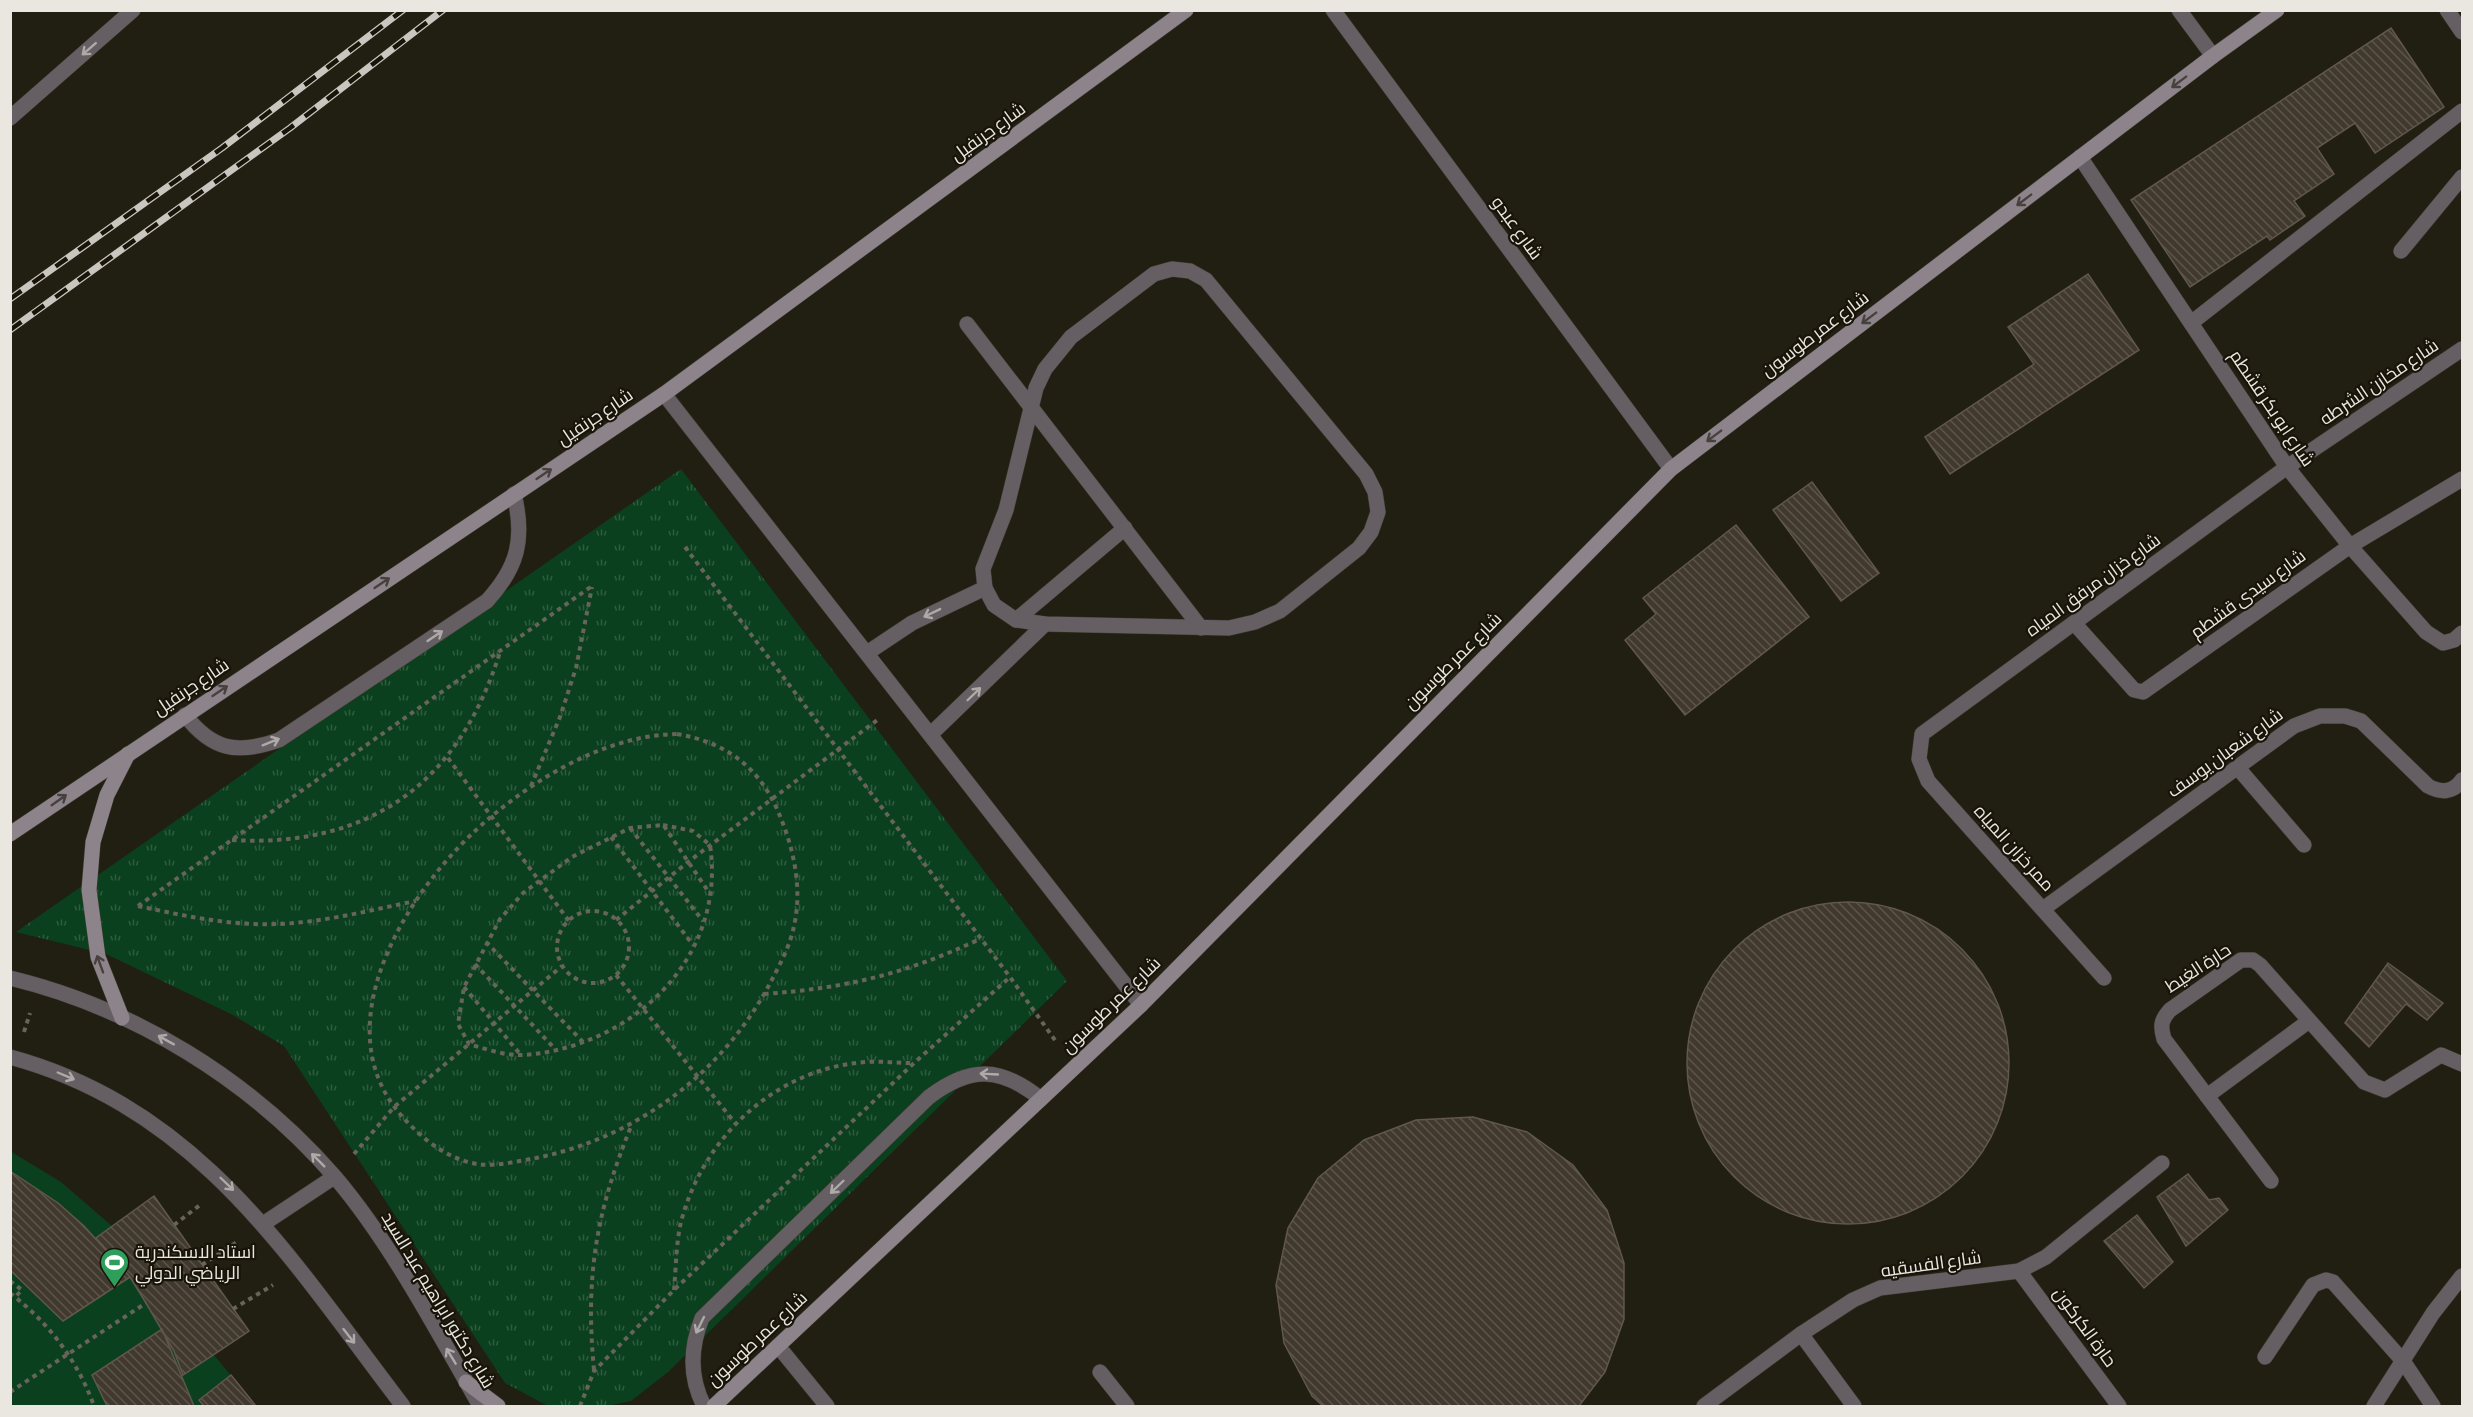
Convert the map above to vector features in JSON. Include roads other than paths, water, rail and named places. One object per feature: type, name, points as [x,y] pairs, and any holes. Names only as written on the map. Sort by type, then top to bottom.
[{"type":"main road","name":"شارع جرنفيل","points":[[10,834],[185,714],[664,394],[1186,10]]},
{"type":"main road","name":"شارع عمر طوسون","points":[[714,1407],[1141,1005],[1671,469],[2213,56],[2277,10]]},
{"type":"main road","points":[[122,1018],[98,957],[89,890],[93,842],[107,795],[129,752]]},
{"type":"main road","points":[[466,1382],[498,1407]]},
{"type":"street","points":[[10,118],[133,10]]},
{"type":"street","name":"شارع عبدو","points":[[1332,10],[1671,469]]},
{"type":"street","points":[[2179,10],[2213,56]]},
{"type":"street","points":[[2447,10],[2463,32]]},
{"type":"street","points":[[2191,323],[2463,111]]},
{"type":"street","name":"شارع ابو بكر قشطم","points":[[2080,157],[2287,467],[2350,546],[2426,632],[2443,643],[2454,640],[2463,633]]},
{"type":"street","points":[[2401,251],[2463,177]]},
{"type":"street","points":[[1172,269],[1190,271],[1206,280],[1218,293],[1366,474],[1375,492],[1377,512],[1371,532],[1359,548],[1280,611],[1255,622],[1229,628],[1045,624],[1016,620],[994,605],[985,588],[983,569],[1006,510],[1031,407],[1045,369],[1071,337],[1154,274],[1172,269]]},
{"type":"street","points":[[968,324],[1201,628]]},
{"type":"street","name":"شارع مخازن الشرطه","points":[[2287,467],[2463,349]]},
{"type":"street","points":[[664,394],[1141,1005]]},
{"type":"street","name":"شارع خزان مرفق المياه","points":[[1922,734],[2287,467]]},
{"type":"street","name":"شارع سيدى قشطم","points":[[2074,623],[2134,690],[2143,692],[2350,546],[2463,479]]},
{"type":"street","points":[[185,714],[198,732],[216,743],[237,750],[259,747],[279,740],[487,601],[503,584],[514,563],[519,540],[519,517],[514,494]]},
{"type":"street","points":[[1016,620],[1125,528]]},
{"type":"street","points":[[867,652],[912,623],[985,588]]},
{"type":"street","points":[[931,734],[1045,624]]},
{"type":"street","name":"شارع شعبان يوسف","points":[[2043,909],[2303,721],[2320,716],[2344,716],[2361,721],[2428,786],[2437,790],[2449,791],[2458,787],[2463,780]]},
{"type":"street","name":"ممر خزان المياه","points":[[1922,734],[1919,759],[1928,781],[2104,978]]},
{"type":"street","points":[[2238,768],[2304,845]]},
{"type":"street","name":"حارة الغيط","points":[[2271,1181],[2164,1039],[2160,1028],[2163,1017],[2170,1010],[2241,960],[2253,960],[2364,1082],[2378,1089],[2385,1090],[2441,1055],[2463,1064]]},
{"type":"street","name":"شارع دكتور ابراهيم عبد السيد","points":[[10,978],[39,985],[122,1018],[203,1062],[277,1119],[334,1177],[392,1256],[480,1407]]},
{"type":"street","points":[[2207,1096],[2308,1021]]},
{"type":"street","points":[[13,1057],[82,1084],[145,1118],[201,1160],[263,1224],[403,1407]]},
{"type":"street","points":[[704,1407],[693,1376],[692,1356],[695,1336],[702,1318],[929,1097],[949,1082],[973,1074],[998,1074],[1021,1083],[1041,1099]]},
{"type":"street","name":"شارع الفسقيه","points":[[1704,1407],[1801,1334],[1853,1300],[1880,1288],[2019,1271],[2046,1257],[2162,1163]]},
{"type":"street","points":[[263,1224],[334,1177]]},
{"type":"street","name":"حارة الكركون","points":[[2019,1271],[2119,1407]]},
{"type":"street","points":[[2374,1407],[2433,1313],[2463,1276]]},
{"type":"street","points":[[2265,1358],[2313,1285],[2326,1280],[2333,1282],[2403,1361],[2433,1407]]},
{"type":"street","points":[[1801,1334],[1854,1407]]},
{"type":"street","points":[[778,1346],[827,1407]]},
{"type":"street","points":[[1100,1372],[1127,1407]]},
{"type":"railway","points":[[10,299],[222,148],[403,10]]},
{"type":"railway","points":[[10,330],[290,128],[443,10]]},
{"type":"place","name":"استاد الاسكندرية الرياضي الدولي","points":[[114,1288]]}]
